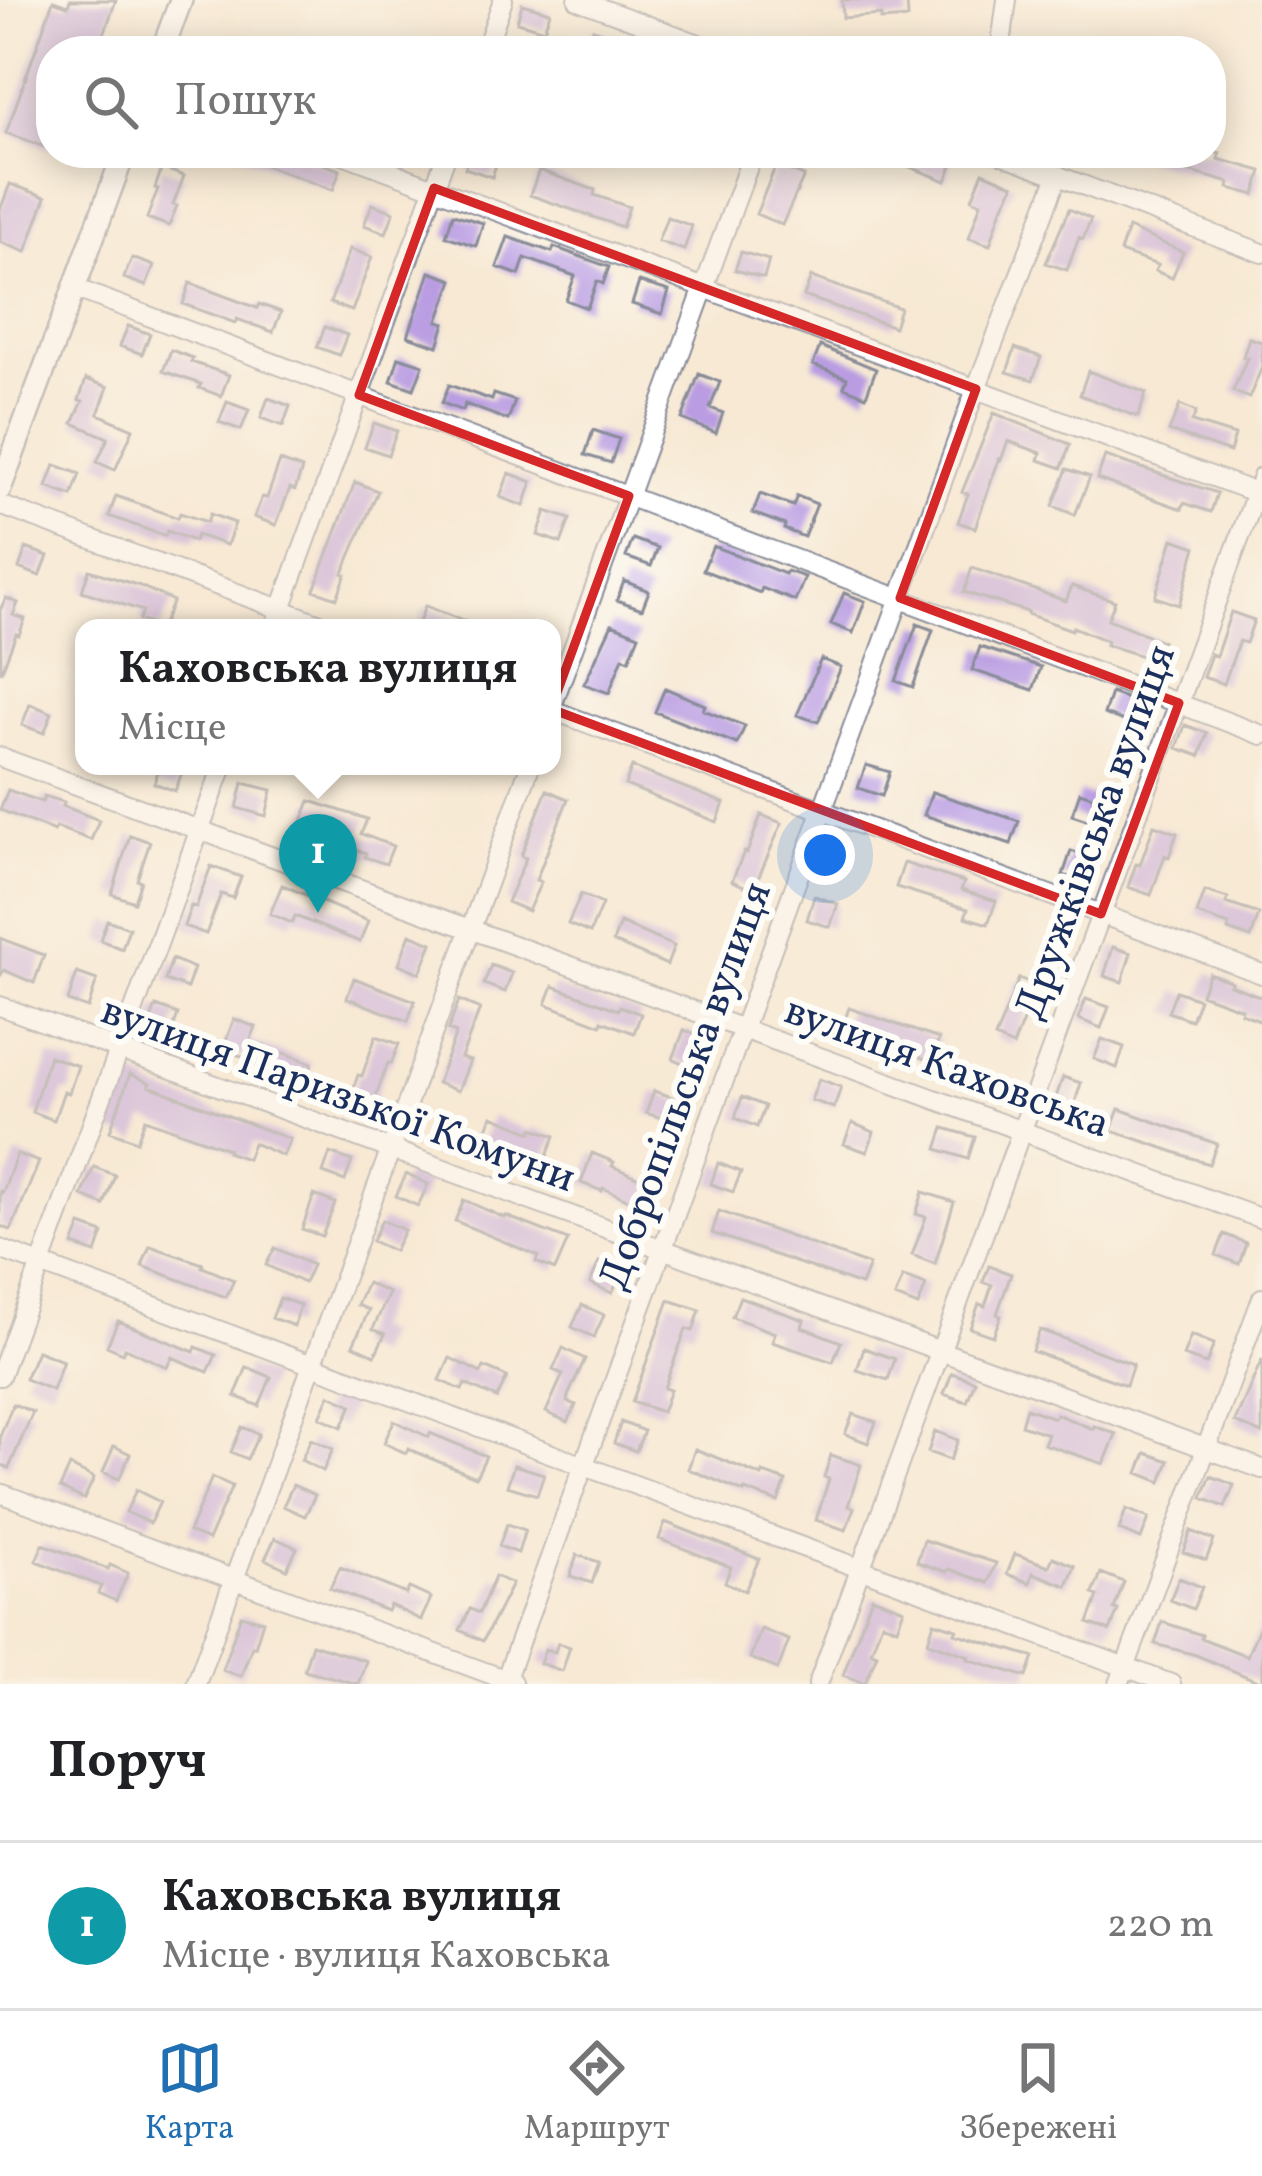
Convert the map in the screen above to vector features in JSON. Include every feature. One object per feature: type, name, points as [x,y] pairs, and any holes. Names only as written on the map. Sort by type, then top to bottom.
[{"type":"street","points":[[168,36],[181,0]]},
{"type":"street","points":[[490,36],[503,0]]},
{"type":"street","points":[[578,0],[677,36]]},
{"type":"street","points":[[1002,36],[1006,0]]},
{"type":"street","points":[[0,489],[118,168]]},
{"type":"street","points":[[380,168],[976,389],[1260,488]]},
{"type":"street","points":[[0,505],[277,618],[441,168]]},
{"type":"street","points":[[561,683],[748,168]]},
{"type":"street","points":[[1039,168],[1262,253]]},
{"type":"street","name":"Добропільська вулиця","points":[[509,1683],[742,1028],[1058,175]]},
{"type":"street","points":[[74,287],[1262,735]]},
{"type":"street","name":"Дружківська вулиця","points":[[818,1684],[1260,488]]},
{"type":"street","points":[[561,711],[1262,974]]},
{"type":"street","name":"вулиця Каховська","points":[[0,757],[1262,1219]]},
{"type":"street","points":[[0,1376],[220,775]]},
{"type":"street","points":[[196,1684],[527,775]]},
{"type":"street","name":"вулиця Паризької Комуни","points":[[0,1006],[1262,1469]]},
{"type":"street","points":[[0,1249],[860,1568],[1122,1676],[1171,1684]]},
{"type":"street","points":[[1122,1676],[1262,1298]]},
{"type":"street","points":[[0,1493],[509,1683]]},
{"type":"highlighted area","points":[[434,188],[976,389],[900,598],[1179,703],[1101,914],[551,709],[629,496],[359,395]]},
{"type":"building","points":[[70,0],[116,0],[103,36],[41,36],[53,1],[68,6]]},
{"type":"building","points":[[842,0],[907,0],[908,18],[843,18]]},
{"type":"building","points":[[522,4],[550,12],[544,30],[517,22]]},
{"type":"building","points":[[36,49],[36,144],[6,133]]},
{"type":"building","points":[[1226,161],[1262,171],[1255,195],[1229,188],[1230,183],[1175,168],[1226,168]]},
{"type":"building","points":[[162,168],[184,176],[169,226],[147,218]]},
{"type":"building","points":[[273,168],[340,170],[333,190]]},
{"type":"building","points":[[465,168],[495,168],[492,177]]},
{"type":"building","points":[[775,168],[804,176],[782,225],[756,214]]},
{"type":"building","points":[[913,168],[951,168],[946,181]]},
{"type":"building","points":[[539,170],[629,207],[622,227],[530,195]]},
{"type":"building","points":[[983,172],[1014,185],[990,245],[969,238],[981,203],[972,199]]},
{"type":"building","points":[[10,184],[46,197],[26,252],[0,242],[0,210]]},
{"type":"building","points":[[372,204],[394,212],[386,233],[364,225]]},
{"type":"building","points":[[1069,209],[1091,219],[1067,270],[1046,263]]},
{"type":"building","points":[[453,214],[483,223],[476,246],[446,236]]},
{"type":"building","points":[[667,217],[692,226],[684,250],[658,241]]},
{"type":"building","points":[[1128,228],[1183,252],[1172,278],[1155,271],[1158,265],[1120,252]]},
{"type":"building","points":[[508,237],[609,267],[603,284],[597,281],[587,308],[566,300],[575,276],[525,258],[519,275],[497,267]]},
{"type":"building","points":[[350,249],[372,257],[352,311],[330,303]]},
{"type":"building","points":[[741,252],[769,260],[764,278],[735,270]]},
{"type":"building","points":[[132,258],[154,266],[146,286],[124,278]]},
{"type":"building","points":[[430,272],[453,280],[438,321],[445,323],[438,346],[408,336]]},
{"type":"building","points":[[811,277],[900,308],[894,327],[804,296]]},
{"type":"building","points":[[639,282],[669,291],[662,314],[632,304]]},
{"type":"building","points":[[190,283],[281,312],[273,332],[183,304]]},
{"type":"building","points":[[128,326],[150,334],[142,354],[120,346]]},
{"type":"building","points":[[325,327],[347,335],[339,355],[317,347]]},
{"type":"building","points":[[1249,338],[1262,342],[1262,367],[1249,398],[1233,391],[1247,358],[1243,357]]},
{"type":"building","points":[[820,346],[876,369],[866,396],[844,387],[847,378],[813,365]]},
{"type":"building","points":[[1015,348],[1041,357],[1033,380],[1007,372]]},
{"type":"building","points":[[171,350],[229,375],[221,396],[163,371]]},
{"type":"building","points":[[399,357],[423,365],[414,389],[391,381]]},
{"type":"building","points":[[1088,371],[1146,393],[1138,417],[1080,395]]},
{"type":"building","points":[[699,374],[720,382],[710,408],[723,413],[716,433],[682,419]]},
{"type":"building","points":[[86,379],[108,387],[98,414],[133,429],[115,470],[97,462],[108,438],[73,423]]},
{"type":"building","points":[[449,385],[492,400],[494,394],[515,401],[508,420],[465,404],[463,411],[442,403]]},
{"type":"building","points":[[268,398],[290,406],[283,426],[261,418]]},
{"type":"building","points":[[227,402],[249,410],[241,430],[219,422]]},
{"type":"building","points":[[1180,405],[1196,412],[1192,422],[1235,435],[1230,452],[1169,431]]},
{"type":"building","points":[[994,413],[1070,444],[1062,468],[1039,460],[1041,453],[1008,441],[975,528],[958,522],[968,494],[962,492]]},
{"type":"building","points":[[374,423],[397,431],[388,455],[365,447]]},
{"type":"building","points":[[593,430],[619,439],[611,463],[585,455]]},
{"type":"building","points":[[1105,456],[1217,493],[1211,512],[1184,503],[1182,509],[1097,479]]},
{"type":"building","points":[[280,461],[302,469],[276,525],[254,517],[262,497],[267,498]]},
{"type":"building","points":[[55,465],[80,474],[72,496],[47,487]]},
{"type":"building","points":[[1067,469],[1090,477],[1075,515],[1053,506]]},
{"type":"building","points":[[509,473],[532,482],[524,506],[500,497]]},
{"type":"building","points":[[355,482],[378,491],[337,598],[314,590]]},
{"type":"building","points":[[760,494],[793,506],[797,496],[817,504],[804,537],[753,513]]},
{"type":"building","points":[[116,496],[178,518],[180,513],[207,522],[210,514],[235,523],[227,545],[197,535],[194,541],[167,531],[165,536],[109,516]]},
{"type":"building","points":[[546,511],[570,519],[561,543],[538,535]]},
{"type":"building","points":[[633,539],[658,548],[651,566],[626,557]]},
{"type":"building","points":[[1173,539],[1196,547],[1179,605],[1155,597]]},
{"type":"building","points":[[713,546],[805,577],[795,601],[703,570]]},
{"type":"building","points":[[26,548],[48,556],[40,576],[19,568]]},
{"type":"building","points":[[972,568],[1066,601],[1072,586],[1115,601],[1108,619],[1162,641],[1155,660],[964,592]]},
{"type":"building","points":[[89,570],[173,601],[165,619],[139,619],[143,611],[82,591]]},
{"type":"building","points":[[624,581],[649,591],[642,609],[617,600]]},
{"type":"building","points":[[844,593],[865,601],[853,633],[831,624]]},
{"type":"building","points":[[6,598],[18,603],[13,615],[25,619],[1,673],[0,610]]},
{"type":"building","points":[[425,606],[459,619],[420,619]]},
{"type":"building","points":[[1231,612],[1254,620],[1246,643],[1239,641],[1224,684],[1203,677],[1211,654],[1216,656]]},
{"type":"building","points":[[612,624],[639,635],[629,660],[623,657],[609,693],[584,684]]},
{"type":"building","points":[[917,624],[933,630],[913,687],[896,681]]},
{"type":"building","points":[[980,647],[1041,667],[1033,690],[972,670]]},
{"type":"building","points":[[821,659],[841,667],[818,722],[797,715]]},
{"type":"building","points":[[665,688],[745,726],[737,744],[655,712]]},
{"type":"building","points":[[1111,693],[1134,701],[1127,722],[1104,714]]},
{"type":"building","points":[[30,704],[52,713],[44,733],[22,725]]},
{"type":"building","points":[[1185,725],[1207,733],[1200,756],[1177,748]]},
{"type":"building","points":[[866,765],[890,772],[882,796],[858,788]]},
{"type":"building","points":[[632,767],[724,803],[717,822],[625,785]]},
{"type":"building","points":[[157,775],[181,775],[175,791],[154,783]]},
{"type":"building","points":[[243,783],[272,790],[266,816],[237,808]]},
{"type":"building","points":[[8,790],[42,802],[44,796],[64,802],[63,806],[99,820],[91,840],[0,810]]},
{"type":"building","points":[[547,790],[568,799],[528,911],[507,902]]},
{"type":"building","points":[[932,792],[1019,821],[1011,844],[924,815]]},
{"type":"building","points":[[1080,792],[1104,800],[1096,823],[1072,815]]},
{"type":"building","points":[[310,801],[367,819],[361,834],[393,846],[386,864],[321,835],[320,839],[298,831]]},
{"type":"building","points":[[761,815],[782,823],[753,890],[732,881]]},
{"type":"building","points":[[1154,825],[1177,833],[1151,895],[1128,887]]},
{"type":"building","points":[[130,835],[150,842],[134,902],[112,894]]},
{"type":"building","points":[[1071,851],[1094,859],[1086,883],[1063,875]]},
{"type":"building","points":[[904,863],[964,882],[961,890],[996,901],[988,924],[965,917],[968,909],[896,887]]},
{"type":"building","points":[[211,866],[241,877],[233,898],[221,894],[206,934],[184,926]]},
{"type":"building","points":[[282,885],[368,921],[360,942],[295,916],[292,923],[270,914]]},
{"type":"building","points":[[1205,891],[1259,914],[1251,938],[1197,914]]},
{"type":"building","points":[[581,894],[602,904],[590,933],[568,924]]},
{"type":"building","points":[[814,896],[838,904],[830,927],[807,920]]},
{"type":"building","points":[[107,920],[129,928],[122,949],[100,940]]},
{"type":"building","points":[[620,923],[674,946],[667,965],[613,942]]},
{"type":"building","points":[[410,934],[432,943],[420,973],[399,964]]},
{"type":"building","points":[[0,938],[44,955],[34,983],[4,970],[0,976]]},
{"type":"building","points":[[1113,947],[1131,953],[1122,982],[1104,976]]},
{"type":"building","points":[[172,959],[194,968],[187,988],[165,980]]},
{"type":"building","points":[[491,965],[512,973],[505,992],[484,984]]},
{"type":"building","points":[[77,973],[97,980],[88,1008],[68,1001]]},
{"type":"building","points":[[1209,973],[1262,997],[1262,1021],[1201,994]]},
{"type":"building","points":[[354,978],[415,1001],[408,1021],[347,998]]},
{"type":"building","points":[[1019,978],[1037,986],[1013,1046],[995,1038]]},
{"type":"building","points":[[553,986],[641,1014],[634,1033],[546,1004]]},
{"type":"building","points":[[1176,991],[1199,999],[1191,1020],[1168,1012]]},
{"type":"building","points":[[1086,999],[1109,1007],[1101,1028],[1078,1019]]},
{"type":"building","points":[[459,1000],[480,1009],[461,1058],[470,1061],[458,1091],[437,1083],[456,1033],[448,1030]]},
{"type":"building","points":[[156,1006],[178,1014],[171,1034],[149,1026]]},
{"type":"building","points":[[849,1008],[939,1039],[932,1062],[865,1035],[864,1039],[841,1031]]},
{"type":"building","points":[[234,1019],[256,1027],[250,1041],[312,1063],[305,1084],[223,1049]]},
{"type":"building","points":[[684,1030],[706,1038],[694,1068],[673,1059]]},
{"type":"building","points":[[376,1036],[399,1044],[373,1104],[351,1095]]},
{"type":"building","points":[[1102,1039],[1124,1047],[1117,1068],[1094,1059]]},
{"type":"building","points":[[49,1056],[78,1066],[54,1120],[32,1112]]},
{"type":"building","points":[[130,1074],[149,1086],[290,1139],[283,1156],[253,1143],[247,1159],[145,1119],[137,1141],[110,1131]]},
{"type":"building","points":[[1063,1077],[1081,1083],[1072,1112],[1053,1106]]},
{"type":"building","points":[[819,1079],[841,1087],[834,1108],[811,1100]]},
{"type":"building","points":[[654,1091],[684,1101],[677,1123],[646,1113]]},
{"type":"building","points":[[742,1097],[765,1106],[757,1127],[735,1118]]},
{"type":"building","points":[[1119,1109],[1217,1144],[1209,1164],[1111,1130]]},
{"type":"building","points":[[492,1116],[555,1136],[543,1166],[480,1146]]},
{"type":"building","points":[[852,1123],[874,1132],[867,1152],[844,1144]]},
{"type":"building","points":[[944,1128],[975,1137],[968,1159],[937,1149]]},
{"type":"building","points":[[330,1153],[352,1161],[345,1181],[323,1173]]},
{"type":"building","points":[[592,1153],[652,1184],[642,1206],[581,1183]]},
{"type":"building","points":[[17,1154],[39,1162],[11,1230],[0,1226],[0,1191]]},
{"type":"building","points":[[718,1163],[741,1172],[733,1192],[711,1184]]},
{"type":"building","points":[[94,1167],[115,1175],[104,1205],[82,1196]]},
{"type":"building","points":[[406,1174],[428,1184],[418,1206],[396,1196]]},
{"type":"building","points":[[923,1192],[954,1202],[935,1264],[912,1255],[926,1217],[916,1214]]},
{"type":"building","points":[[314,1195],[335,1203],[322,1236],[302,1229]]},
{"type":"building","points":[[464,1200],[568,1240],[555,1270],[536,1262],[538,1256],[455,1221]]},
{"type":"building","points":[[719,1211],[869,1265],[861,1285],[712,1233]]},
{"type":"building","points":[[382,1220],[404,1230],[394,1251],[372,1241]]},
{"type":"building","points":[[81,1225],[103,1233],[96,1253],[73,1245]]},
{"type":"building","points":[[1224,1234],[1246,1243],[1239,1264],[1216,1255]]},
{"type":"building","points":[[150,1246],[234,1280],[226,1297],[142,1266]]},
{"type":"building","points":[[275,1248],[312,1265],[304,1283],[266,1265]]},
{"type":"building","points":[[599,1262],[622,1272],[612,1293],[590,1283]]},
{"type":"building","points":[[989,1266],[1011,1274],[993,1336],[970,1328],[992,1285],[983,1282]]},
{"type":"building","points":[[903,1277],[926,1285],[918,1306],[895,1297]]},
{"type":"building","points":[[367,1283],[389,1293],[373,1329],[385,1334],[375,1355],[353,1345],[369,1310],[357,1305]]},
{"type":"building","points":[[740,1297],[804,1320],[802,1327],[841,1342],[833,1362],[772,1342],[775,1333],[732,1317]]},
{"type":"building","points":[[280,1298],[300,1305],[294,1326],[272,1318]]},
{"type":"building","points":[[669,1300],[700,1310],[693,1331],[686,1329],[664,1388],[670,1390],[662,1412],[632,1402]]},
{"type":"building","points":[[582,1305],[604,1315],[594,1337],[572,1327]]},
{"type":"building","points":[[118,1321],[194,1352],[196,1347],[216,1355],[208,1372],[172,1357],[167,1367],[125,1348],[123,1353],[107,1346]]},
{"type":"building","points":[[1040,1330],[1133,1364],[1126,1385],[1032,1351]]},
{"type":"building","points":[[1191,1335],[1214,1344],[1206,1364],[1183,1356]]},
{"type":"building","points":[[563,1348],[585,1359],[568,1396],[567,1402],[576,1405],[568,1422],[546,1412],[563,1374],[553,1370]]},
{"type":"building","points":[[864,1348],[895,1359],[888,1380],[857,1370]]},
{"type":"building","points":[[37,1351],[63,1361],[52,1390],[25,1379]]},
{"type":"building","points":[[450,1358],[481,1373],[484,1367],[507,1377],[497,1398],[465,1384],[462,1390],[440,1380]]},
{"type":"building","points":[[1262,1359],[1262,1434],[1235,1422]]},
{"type":"building","points":[[247,1367],[271,1377],[259,1406],[235,1396]]},
{"type":"building","points":[[952,1373],[975,1381],[967,1402],[944,1394]]},
{"type":"building","points":[[330,1395],[352,1405],[342,1427],[320,1417]]},
{"type":"building","points":[[13,1404],[33,1412],[9,1468],[0,1464],[0,1436]]},
{"type":"building","points":[[1026,1408],[1116,1434],[1104,1464],[1044,1444],[1048,1434],[1021,1425]]},
{"type":"building","points":[[853,1414],[876,1422],[868,1443],[845,1434]]},
{"type":"building","points":[[394,1421],[486,1456],[476,1477],[384,1443]]},
{"type":"building","points":[[621,1422],[644,1431],[636,1451],[614,1443]]},
{"type":"building","points":[[242,1427],[259,1434],[247,1459],[231,1452]]},
{"type":"building","points":[[935,1431],[958,1440],[950,1460],[928,1452]]},
{"type":"building","points":[[311,1439],[333,1449],[323,1471],[301,1460]]},
{"type":"building","points":[[114,1446],[130,1454],[119,1479],[103,1472]]},
{"type":"building","points":[[695,1449],[786,1481],[778,1502],[688,1469]]},
{"type":"building","points":[[1146,1453],[1169,1461],[1161,1482],[1138,1473]]},
{"type":"building","points":[[831,1455],[861,1465],[846,1530],[816,1520]]},
{"type":"building","points":[[514,1465],[544,1474],[537,1495],[507,1486]]},
{"type":"building","points":[[70,1466],[94,1478],[84,1499],[60,1488]]},
{"type":"building","points":[[1211,1476],[1234,1485],[1225,1507],[1202,1498]]},
{"type":"building","points":[[212,1477],[232,1486],[208,1540],[189,1532]]},
{"type":"building","points":[[293,1485],[315,1495],[305,1516],[283,1506]]},
{"type":"building","points":[[136,1490],[160,1502],[150,1523],[126,1512]]},
{"type":"building","points":[[1126,1509],[1149,1518],[1141,1539],[1119,1530]]},
{"type":"building","points":[[665,1522],[759,1559],[745,1591],[725,1582],[731,1567],[659,1539]]},
{"type":"building","points":[[507,1524],[525,1530],[518,1553],[499,1546]]},
{"type":"building","points":[[1191,1531],[1214,1540],[1206,1560],[1183,1552]]},
{"type":"building","points":[[275,1538],[297,1548],[287,1569],[265,1559]]},
{"type":"building","points":[[924,1540],[996,1563],[988,1583],[917,1562]]},
{"type":"building","points":[[43,1544],[128,1573],[116,1601],[98,1593],[101,1586],[36,1561]]},
{"type":"building","points":[[1015,1554],[1049,1566],[1053,1557],[1075,1566],[1067,1586],[1033,1573],[1030,1583],[1007,1574]]},
{"type":"building","points":[[577,1555],[599,1562],[592,1583],[570,1576]]},
{"type":"building","points":[[340,1567],[406,1594],[409,1588],[431,1598],[421,1620],[390,1605],[387,1611],[330,1588]]},
{"type":"building","points":[[1101,1573],[1124,1582],[1110,1631],[1088,1623]]},
{"type":"building","points":[[495,1576],[512,1584],[483,1641],[460,1630],[470,1609],[479,1613]]},
{"type":"building","points":[[1179,1578],[1202,1587],[1193,1609],[1170,1600]]},
{"type":"building","points":[[872,1597],[904,1609],[897,1628],[882,1622],[871,1652],[877,1654],[865,1683],[843,1675]]},
{"type":"building","points":[[241,1615],[263,1621],[241,1676],[222,1670]]},
{"type":"building","points":[[1262,1621],[1262,1683],[1196,1655],[1155,1644],[1162,1622],[1247,1656]]},
{"type":"building","points":[[934,1622],[1034,1657],[1027,1677],[928,1642]]},
{"type":"building","points":[[761,1629],[789,1640],[778,1669],[750,1658]]},
{"type":"building","points":[[558,1643],[570,1647],[562,1671],[540,1663],[545,1649],[555,1652]]},
{"type":"building","points":[[312,1644],[366,1661],[358,1684],[304,1670]]},
{"type":"place","name":"Каховська вулиця","points":[[318,913]]}]
